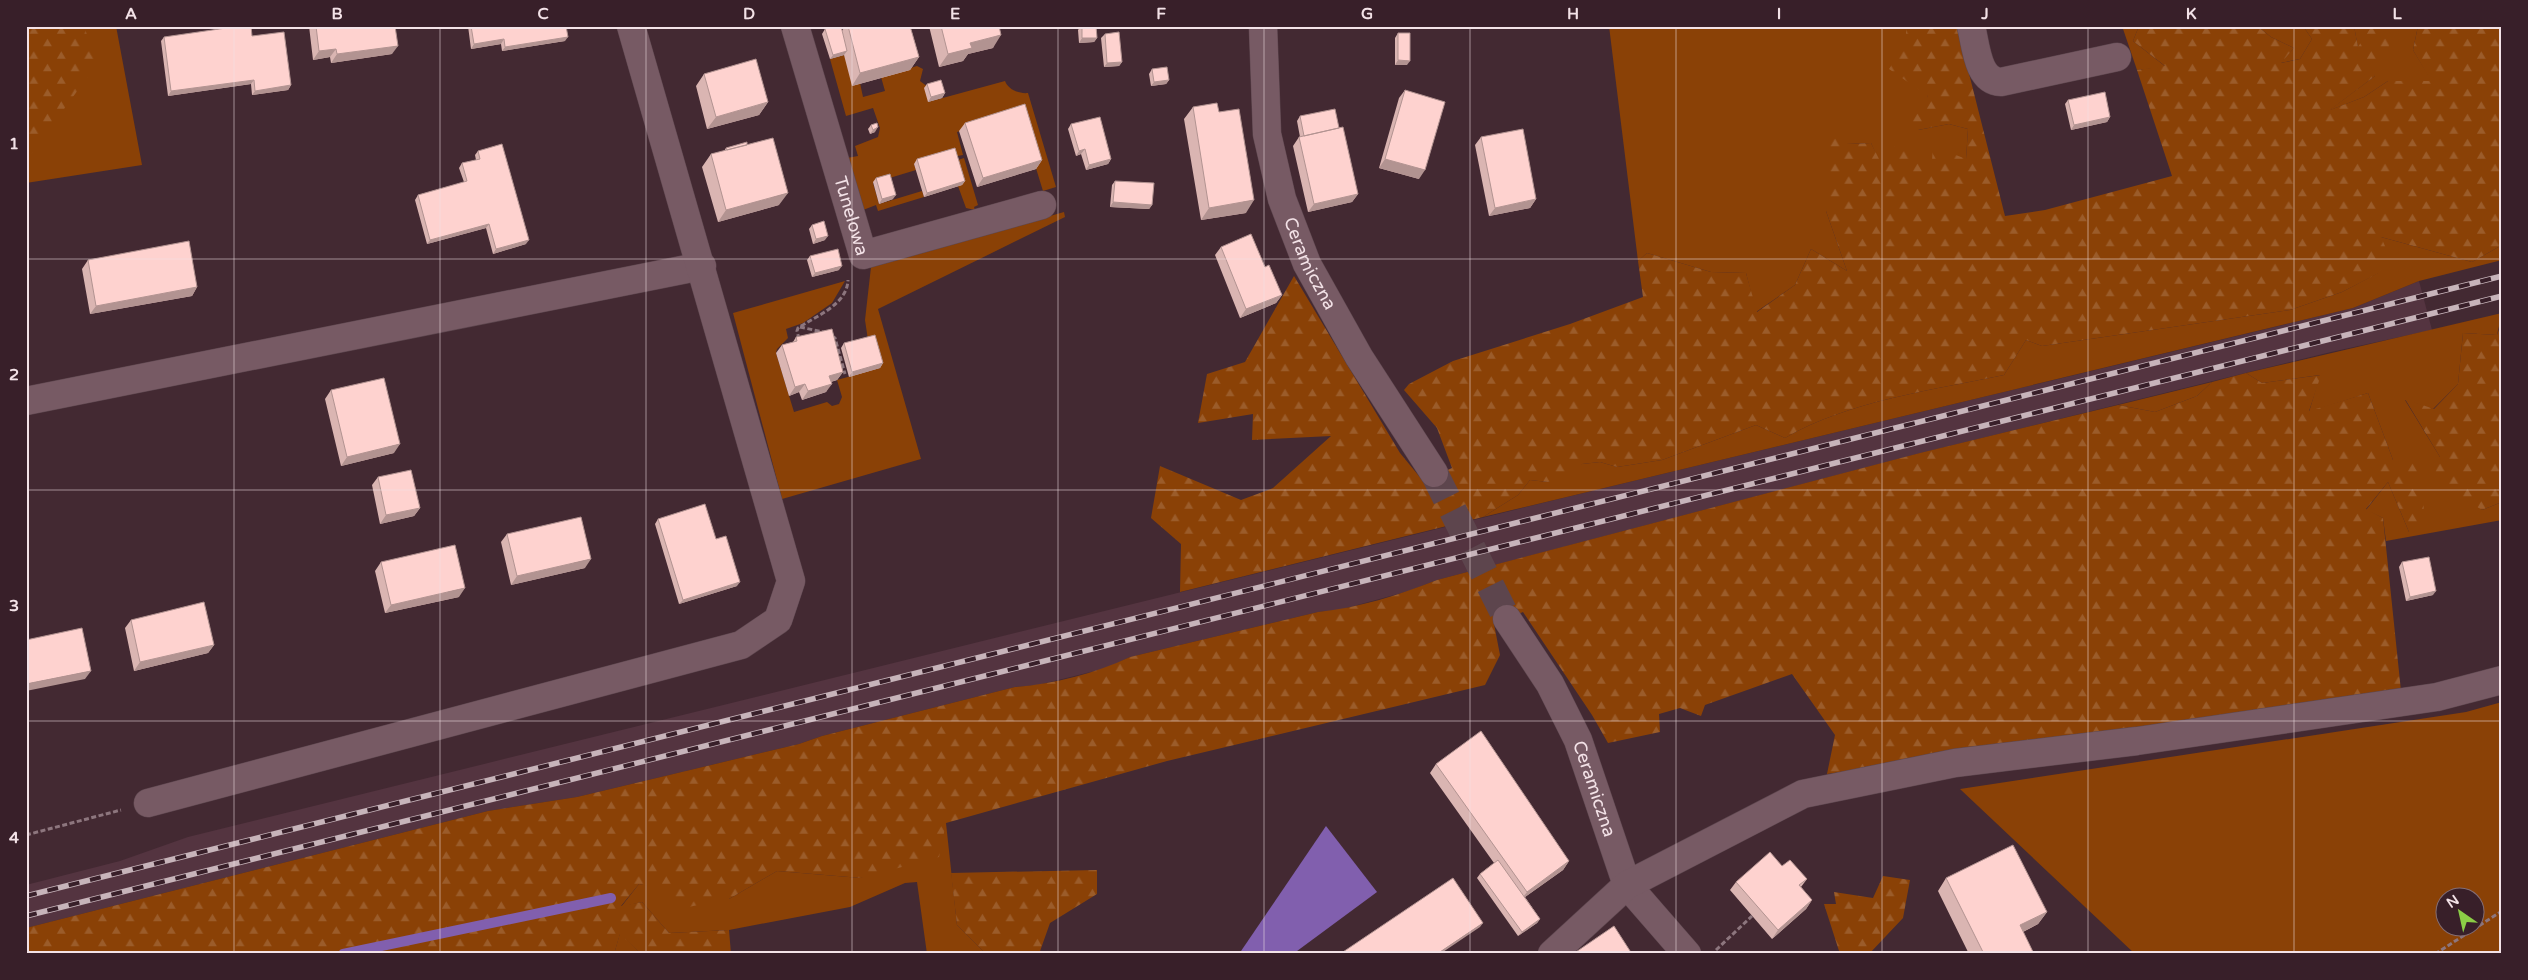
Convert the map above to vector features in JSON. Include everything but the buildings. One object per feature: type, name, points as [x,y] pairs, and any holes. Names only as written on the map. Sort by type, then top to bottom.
[{"type":"street","points":[[148,803],[740,645],[778,620],[791,581],[702,266],[631,26]]},
{"type":"street","name":"Tunelowa","points":[[795,26],[863,255],[1042,205]]},
{"type":"street","name":"Ceramiczna","points":[[1263,26],[1267,134],[1282,199],[1312,273],[1359,357],[1434,473]]},
{"type":"street","points":[[1971,26],[1984,73],[1994,82],[2117,56]]},
{"type":"street","points":[[26,401],[702,266]]},
{"type":"street","name":"Ceramiczna","points":[[1507,619],[1550,684],[1578,740],[1628,885],[1687,954]]},
{"type":"street","points":[[1552,954],[1628,885],[1804,794],[1955,763],[2137,741],[2427,698],[2502,680]]},
{"type":"path","points":[[800,343],[796,331],[823,314],[836,303],[846,290],[848,280]]},
{"type":"path","points":[[800,327],[823,332],[835,338],[845,374]]},
{"type":"path","points":[[26,835],[148,803]]},
{"type":"path","points":[[2436,954],[2502,911]]},
{"type":"path","points":[[1714,952],[1752,916]]},
{"type":"shaded area","points":[[2419,281],[2432,330],[2331,352],[1921,453],[1437,580],[1409,591],[1339,610],[1318,612],[1130,657],[1107,668],[1038,685],[1015,687],[822,736],[799,744],[577,797],[488,811],[26,928],[26,885],[120,861],[188,837],[1571,496],[2353,308]]},
{"type":"shaded area","points":[[1326,826],[1377,892],[1293,954],[1239,954]]},
{"type":"green space","points":[[26,26],[116,26],[142,165],[26,183]]},
{"type":"green space","points":[[26,26],[84,26],[97,64],[26,161]]},
{"type":"green space","points":[[1609,26],[1906,26],[1906,44],[1928,96],[1918,130],[1949,124],[1968,129],[1966,160],[1931,177],[1879,161],[1871,143],[1847,144],[1826,211],[1847,271],[1811,249],[1795,285],[1756,312],[1746,273],[1711,272],[1647,253],[1638,261]]},
{"type":"green space","points":[[1906,26],[1957,26],[2005,216],[2045,210],[2172,176],[2137,70],[2165,66],[2133,41],[2139,26],[2257,26],[2271,37],[2294,48],[2281,63],[2300,59],[2312,39],[2303,26],[2354,26],[2358,47],[2371,27],[2391,38],[2386,59],[2373,64],[2375,76],[2330,110],[2364,97],[2388,81],[2431,81],[2413,50],[2418,26],[2502,26],[2502,123],[2500,126],[2502,131],[2502,245],[2472,262],[2381,237],[2388,253],[2379,273],[2342,292],[2290,310],[2042,346],[2026,340],[2004,375],[1892,398],[1863,406],[1810,425],[1785,438],[1756,425],[1662,460],[1617,467],[1600,462],[1582,464],[1577,473],[1548,482],[1530,480],[1518,495],[1483,517],[1180,592],[1181,544],[1151,518],[1160,466],[1241,500],[1273,488],[1331,436],[1252,440],[1253,414],[1198,423],[1207,374],[1245,362],[1294,276],[1400,453],[1423,481],[1452,468],[1437,428],[1404,390],[1409,384],[1453,361],[1570,324],[1643,297],[1638,261],[1647,253],[1711,272],[1746,273],[1757,312],[1795,285],[1811,249],[1847,271],[1826,211],[1828,132],[1847,144],[1871,143],[1880,161],[1900,141],[1931,176],[1933,146],[1966,159],[1968,129],[1949,124],[1918,130],[1906,127],[1928,96],[1889,69],[1906,44]]},
{"type":"green space","points":[[2122,26],[2139,26],[2133,41],[2166,67],[2137,70]]},
{"type":"green space","points":[[2257,26],[2303,26],[2312,39],[2300,59],[2280,63],[2294,48],[2271,37]]},
{"type":"green space","points":[[2354,26],[2418,26],[2413,50],[2432,81],[2388,81],[2364,97],[2328,111],[2375,76],[2358,48]]},
{"type":"green space","points":[[844,55],[860,83],[863,97],[885,91],[881,77],[917,66],[923,69],[920,81],[928,87],[928,102],[1005,81],[1014,90],[1028,93],[1056,187],[1043,191],[1019,113],[957,132],[963,155],[914,164],[916,170],[873,183],[879,204],[922,191],[924,197],[878,211],[876,205],[863,210],[847,158],[858,156],[855,146],[878,137],[880,128],[873,108],[846,116],[830,59]]},
{"type":"green space","points":[[964,158],[978,205],[974,207],[975,210],[966,208],[958,186],[955,161]]},
{"type":"green space","points":[[1064,212],[1065,217],[878,309],[921,459],[782,499],[733,313],[845,281],[832,303],[803,323],[786,329],[788,338],[777,349],[776,353],[794,412],[827,402],[832,406],[839,404],[842,397],[837,380],[880,368],[868,340],[865,320],[871,267]]},
{"type":"green space","points":[[2381,237],[2472,262],[2502,245],[2502,260],[2419,281],[2353,308],[1483,517],[1518,495],[1530,480],[1548,482],[1582,464],[1600,462],[1617,467],[1662,460],[1756,425],[1785,438],[1810,425],[1863,406],[1892,398],[2004,375],[2026,340],[2042,346],[2290,310],[2342,292],[2378,273]]},
{"type":"green space","points":[[2502,313],[2497,335],[2463,333],[2458,384],[2433,409],[2405,400],[2440,457],[2482,510],[2502,502],[2502,520],[2386,541],[2383,518],[2366,510],[2388,482],[2409,532],[2420,460],[2393,460],[2368,393],[2309,412],[2320,375],[2262,383],[2246,373]]},
{"type":"green space","points":[[2502,321],[2502,502],[2482,510],[2433,479],[2440,457],[2405,399],[2434,409],[2458,384],[2463,333],[2497,335]]},
{"type":"green space","points":[[2246,373],[2262,383],[2321,375],[2309,411],[2368,393],[2393,460],[2420,460],[2425,525],[2409,532],[2388,482],[2366,509],[2383,518],[2401,691],[1827,774],[1835,735],[1792,674],[1705,705],[1701,716],[1680,708],[1659,714],[1660,732],[1608,743],[1592,715],[1523,612],[1494,624],[1500,655],[1485,685],[1167,761],[946,823],[939,857],[861,878],[777,871],[729,899],[673,910],[660,889],[639,884],[621,906],[642,902],[669,933],[729,930],[731,954],[641,954],[620,934],[614,954],[26,954],[26,928],[488,811],[577,797],[799,744],[822,736],[1015,687],[1074,677],[1130,657],[1318,612],[1363,604],[1393,596],[1437,580],[1920,453],[2118,405],[2155,412],[2197,396],[2212,382]]},
{"type":"green space","points":[[2212,382],[2197,396],[2155,412],[2118,405]]},
{"type":"green space","points":[[2502,702],[2502,954],[2135,954],[1960,789],[2466,712]]},
{"type":"green space","points":[[946,823],[957,925],[986,954],[927,954],[917,882],[905,883],[850,907],[729,930],[669,933],[642,902],[621,907],[639,884],[729,899],[777,871],[861,878]]},
{"type":"green space","points":[[1097,870],[1097,894],[1050,923],[1039,954],[986,954],[957,925],[951,873]]},
{"type":"green space","points":[[1883,876],[1910,880],[1903,918],[1869,954],[1840,954],[1824,904],[1836,904],[1834,892],[1873,898]]},
{"type":"green space","points":[[620,933],[641,954],[614,954]]},
{"type":"waterway","points":[[343,954],[611,898]]},
{"type":"tunnel","points":[[1434,473],[1507,619]]},
{"type":"railway","points":[[26,896],[2502,276]]},
{"type":"railway","points":[[26,916],[2502,296]]}]
